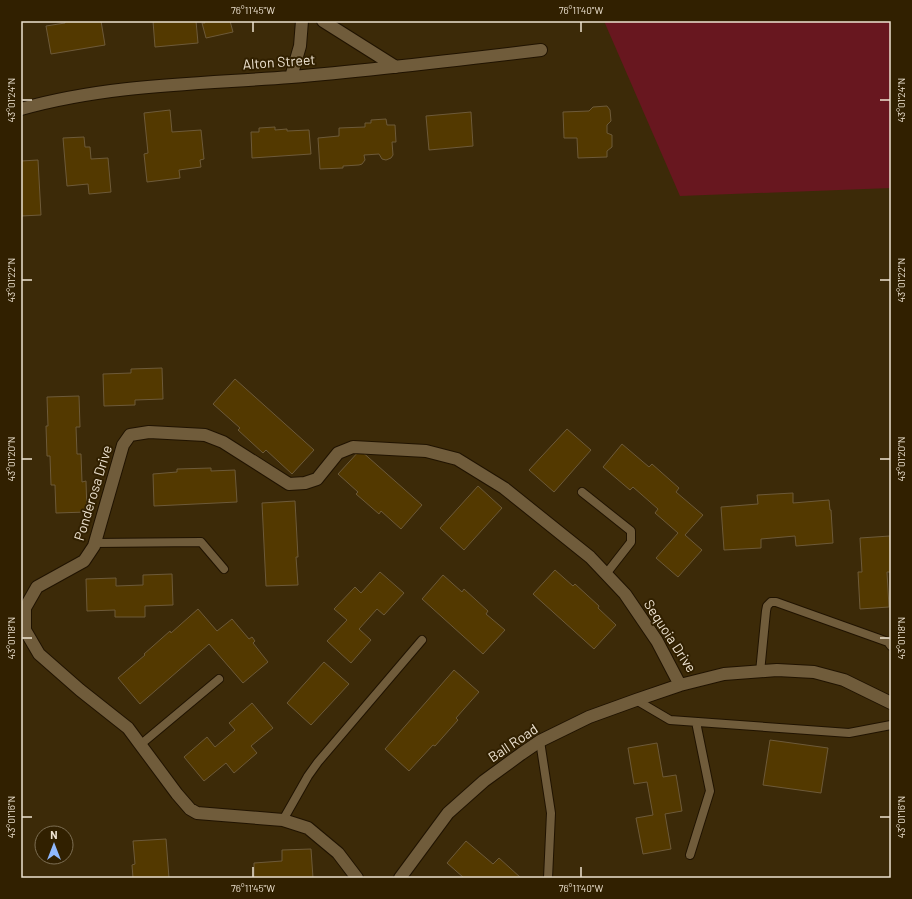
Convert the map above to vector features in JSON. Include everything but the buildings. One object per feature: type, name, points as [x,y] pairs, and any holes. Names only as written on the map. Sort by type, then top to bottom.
[{"type":"street","points":[[291,77],[300,46],[302,21]]},
{"type":"street","points":[[323,21],[396,67]]},
{"type":"street","name":"Alton Street","points":[[21,109],[123,89],[291,77],[396,67],[541,50]]},
{"type":"street","name":"Ponderosa Drive","points":[[357,878],[338,853],[308,828],[283,820],[196,813],[190,809],[177,794],[128,728],[80,690],[39,654],[25,630],[25,608],[37,588],[84,561],[95,543],[123,445],[130,435],[149,432],[205,435],[223,442],[289,484],[305,483],[317,479],[338,453],[353,447],[426,451],[457,460],[468,466]]},
{"type":"street","name":"Sequoia Drive","points":[[468,466],[504,488],[590,557],[625,594],[657,641],[680,685],[724,674],[777,670],[814,672],[844,680],[891,701]]},
{"type":"street","name":"Ball Road","points":[[403,877],[448,813],[484,781],[521,754],[540,741],[589,717],[680,685]]},
{"type":"lane","points":[[582,492],[631,531],[631,542],[606,574]]},
{"type":"lane","points":[[95,543],[201,542],[224,569]]},
{"type":"lane","points":[[760,672],[767,606],[771,602],[776,602],[888,642],[891,646]]},
{"type":"lane","points":[[283,820],[308,776],[318,762],[422,640]]},
{"type":"lane","points":[[140,745],[219,679]]},
{"type":"lane","points":[[636,700],[670,720],[849,733],[891,725]]},
{"type":"lane","points":[[690,855],[710,791],[696,722]]},
{"type":"lane","points":[[540,741],[551,813],[548,878]]},
{"type":"shaded area","points":[[604,21],[891,21],[891,188],[680,196]]}]
